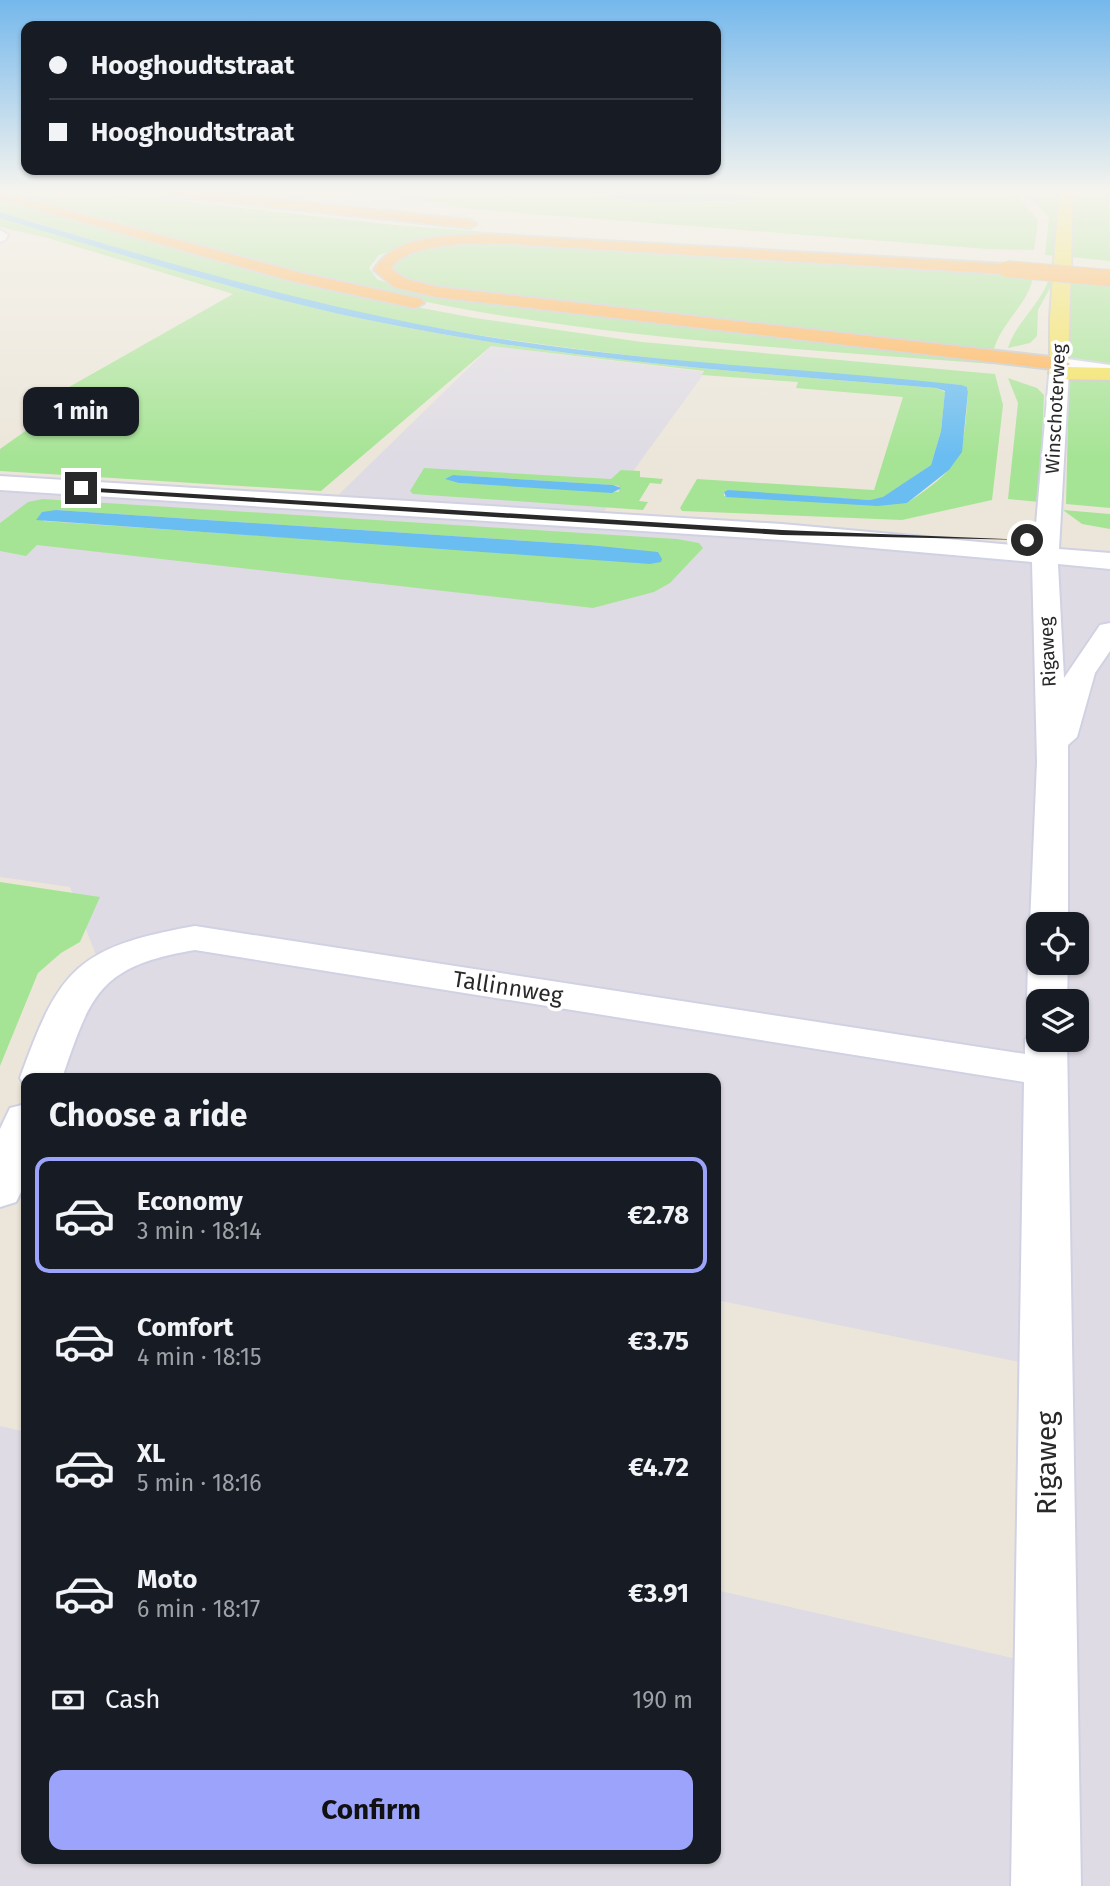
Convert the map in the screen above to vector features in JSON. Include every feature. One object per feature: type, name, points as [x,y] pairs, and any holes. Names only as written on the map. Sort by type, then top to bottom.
[{"type":"highway","points":[[312,280],[489,317]]},
{"type":"highway","points":[[396,280],[413,286],[471,296],[1060,369]]},
{"type":"highway","points":[[794,352],[1060,369]]},
{"type":"main road","name":"Winschoterweg","points":[[1060,369],[1061,280]]},
{"type":"main road","points":[[1060,369],[1110,373]]},
{"type":"street","name":"Winschoterweg","points":[[1047,549],[1060,369]]},
{"type":"street","points":[[0,483],[1047,549],[1110,561]]},
{"type":"street","points":[[1047,549],[1110,544]]},
{"type":"street","name":"Rigaweg","points":[[1047,549],[1044,582],[1053,762],[1049,912]]},
{"type":"street","name":"Rigaweg","points":[[1053,762],[1080,673],[1110,631]]},
{"type":"street","name":"Tallinnweg","points":[[43,1073],[64,1017],[82,986],[115,961],[140,950],[195,937],[1046,1055]]},
{"type":"street","name":"Rigaweg","points":[[1046,1055],[1046,1886]]},
{"type":"street","points":[[0,1190],[21,1133]]},
{"type":"shaded area","points":[[491,346],[705,372],[597,521],[1110,554],[1110,1886],[0,1886],[0,1426],[21,1431],[21,1864],[721,1864],[721,1591],[1039,1664],[1048,1368],[721,1301],[721,1073],[57,1073],[100,966],[70,887],[0,877],[0,483],[329,504]]},
{"type":"green space","points":[[187,280],[211,280],[321,310],[438,334],[509,345],[651,363],[936,388],[945,392],[941,431],[931,465],[883,498],[870,500],[724,492],[724,496],[907,503],[940,479],[957,458],[962,446],[968,392],[967,387],[962,385],[669,360],[523,342],[330,307],[228,280],[309,280],[400,304],[475,318],[642,342],[995,374],[1003,405],[992,500],[902,520],[682,511],[680,508],[697,479],[874,490],[903,397],[796,388],[798,382],[702,375],[704,371],[491,346],[321,491],[0,471],[0,449],[38,422],[48,402],[62,391],[233,294]]},
{"type":"green space","points":[[327,280],[380,280],[398,287],[995,359],[994,364],[651,336],[515,318]]},
{"type":"green space","points":[[412,280],[1032,280],[1026,297],[1003,330],[994,349],[981,350],[435,287]]},
{"type":"green space","points":[[1049,280],[1054,280],[1038,310],[1037,336],[1030,343],[1008,348],[1017,330]]},
{"type":"green space","points":[[1072,280],[1110,283],[1110,364],[1069,360]]},
{"type":"green space","points":[[1008,378],[1037,388],[1044,395],[1039,502],[1008,499],[1018,403]]},
{"type":"green space","points":[[1069,378],[1110,381],[1110,508],[1066,504]]},
{"type":"green space","points":[[424,468],[611,479],[621,470],[640,471],[640,477],[663,479],[661,484],[650,483],[639,501],[648,502],[643,510],[413,494],[410,491]],"holes":[[[453,475],[619,486],[619,492],[459,483]]]},
{"type":"green space","points":[[43,499],[677,539],[699,543],[703,548],[670,583],[654,592],[593,608],[37,545],[26,556],[0,551],[0,523],[28,502]],"holes":[[[56,510],[603,547],[353,542],[43,521]]]},
{"type":"green space","points":[[1063,510],[1110,514],[1110,529],[1082,524]]},
{"type":"green space","points":[[0,882],[100,897],[80,942],[61,953],[38,973],[0,1066]]},
{"type":"water","points":[[209,280],[233,280],[416,324],[537,344],[658,358],[962,385],[967,387],[968,392],[962,452],[949,470],[907,503],[878,506],[726,497],[724,492],[728,490],[870,500],[883,497],[931,465],[941,431],[945,391],[936,388],[650,363],[509,345],[368,320]]},
{"type":"water","points":[[453,475],[613,485],[621,488],[612,493],[459,483],[445,479]]},
{"type":"water","points":[[56,510],[589,545],[658,552],[662,559],[661,562],[650,564],[36,520],[42,512]]},
{"type":"route","points":[[81,488],[782,532],[1027,540]]}]
